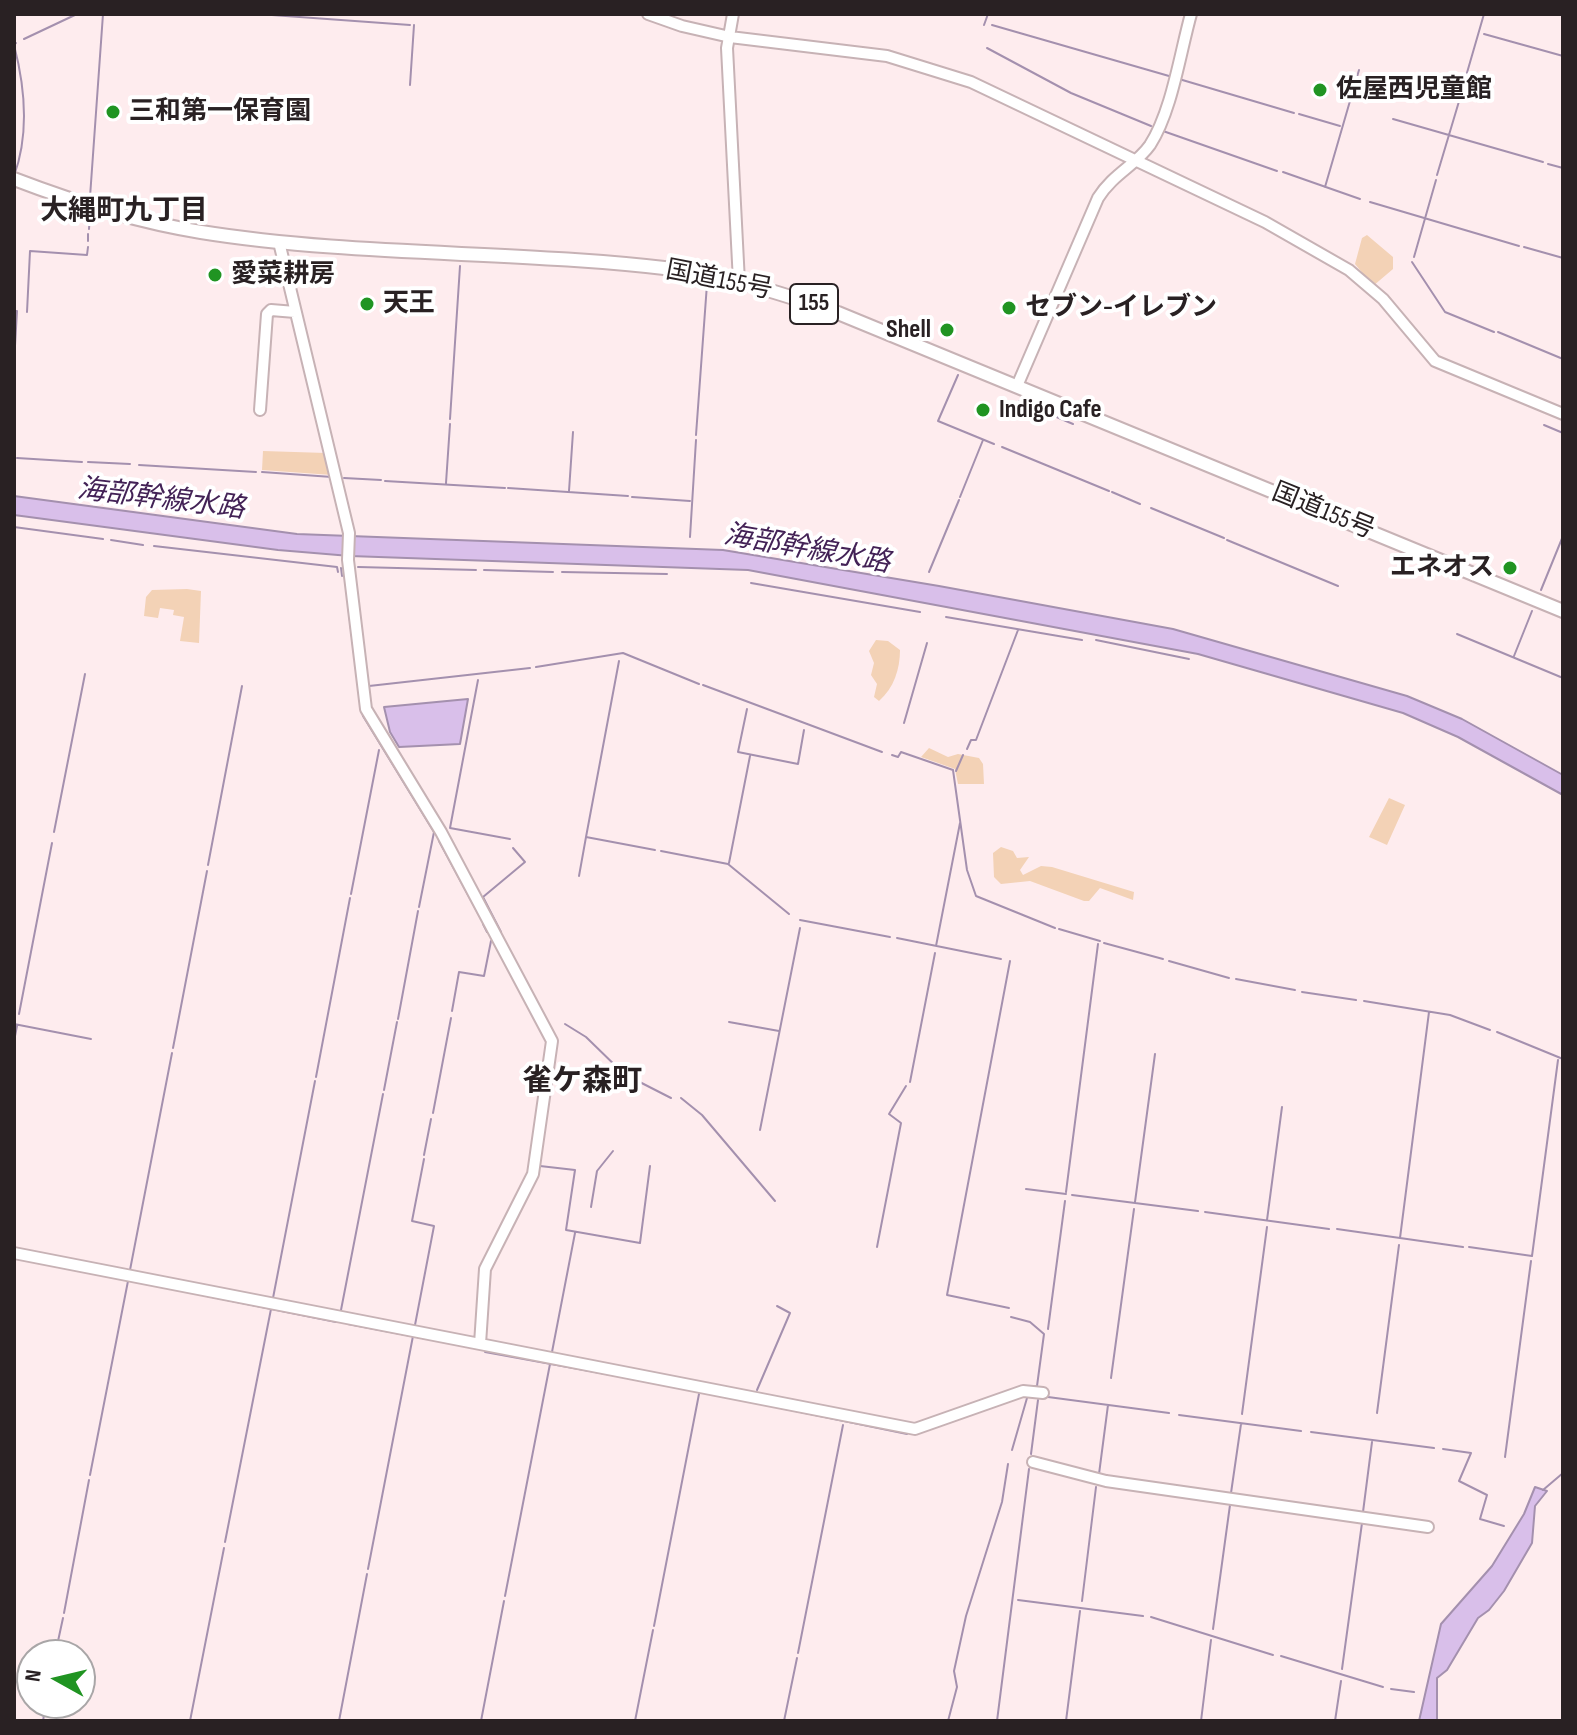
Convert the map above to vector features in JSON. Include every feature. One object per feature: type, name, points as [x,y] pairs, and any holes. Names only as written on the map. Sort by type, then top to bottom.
[{"type":"highway","name":"国道155号","points":[[16,180],[173,228],[279,242],[645,267],[739,282],[838,313],[1563,611]]},
{"type":"street","points":[[648,14],[730,37],[883,55],[971,82],[1265,222],[1349,270],[1383,299],[1435,361],[1563,414]]},
{"type":"street","points":[[733,14],[727,48],[739,282]]},
{"type":"street","points":[[1017,386],[1098,198],[1112,178],[1148,148],[1158,129],[1191,14]]},
{"type":"street","points":[[279,242],[312,368],[349,537],[348,558],[368,714],[441,832],[552,1041],[533,1174],[485,1269],[480,1344]]},
{"type":"street","points":[[260,410],[267,314],[271,310],[295,312]]},
{"type":"street","points":[[14,1253],[915,1429],[1026,1391],[1043,1393]]},
{"type":"street","points":[[1033,1462],[1106,1481],[1428,1527]]},
{"type":"shaded area","points":[[1367,235],[1393,257],[1393,269],[1373,286],[1355,264],[1362,238]]},
{"type":"shaded area","points":[[263,451],[326,453],[332,475],[262,470]]},
{"type":"shaded area","points":[[14,496],[297,534],[723,550],[1173,629],[1407,696],[1462,719],[1563,775],[1563,795],[1458,737],[1403,713],[1198,654],[748,570],[350,556],[278,550],[14,515]]},
{"type":"shaded area","points":[[152,590],[201,591],[199,643],[180,641],[184,617],[173,615],[174,610],[160,608],[158,618],[144,616],[146,597]]},
{"type":"shaded area","points":[[876,640],[888,641],[900,650],[895,678],[879,701],[874,697],[877,684],[871,675],[874,663],[869,651]]},
{"type":"shaded area","points":[[468,699],[460,744],[399,747],[390,732],[384,707]]},
{"type":"shaded area","points":[[929,748],[948,757],[958,754],[979,758],[983,764],[984,784],[958,784],[955,769],[921,757]]},
{"type":"shaded area","points":[[1389,798],[1405,805],[1387,845],[1369,837]]},
{"type":"shaded area","points":[[1001,847],[1013,851],[1017,858],[1029,857],[1020,870],[1023,875],[1041,866],[1052,867],[1134,892],[1133,900],[1100,888],[1089,901],[1084,901],[1030,881],[1001,884],[994,877],[993,853]]},
{"type":"shaded area","points":[[1535,1487],[1547,1491],[1535,1506],[1532,1543],[1504,1591],[1478,1618],[1447,1670],[1437,1678],[1437,1721],[1419,1721],[1441,1624],[1492,1566],[1524,1514]]},
{"type":"waterway","points":[[24,39],[77,14]]},
{"type":"waterway","points":[[90,197],[103,14]]},
{"type":"waterway","points":[[258,14],[410,25]]},
{"type":"waterway","points":[[984,25],[988,14]]},
{"type":"waterway","points":[[1462,90],[1484,14]]},
{"type":"waterway","points":[[410,85],[414,25]]},
{"type":"waterway","points":[[992,25],[1169,76]]},
{"type":"waterway","points":[[1484,34],[1563,56]]},
{"type":"waterway","points":[[14,45],[24,111],[22,144],[14,176]]},
{"type":"waterway","points":[[987,48],[1071,93],[1151,126]]},
{"type":"waterway","points":[[1325,187],[1359,70]]},
{"type":"waterway","points":[[1179,79],[1294,113]]},
{"type":"waterway","points":[[1437,175],[1460,98]]},
{"type":"waterway","points":[[1299,114],[1340,126]]},
{"type":"waterway","points":[[1393,119],[1543,162]]},
{"type":"waterway","points":[[1163,131],[1277,171]]},
{"type":"waterway","points":[[1548,164],[1563,168]]},
{"type":"waterway","points":[[1283,172],[1360,199]]},
{"type":"waterway","points":[[1414,257],[1436,180]]},
{"type":"waterway","points":[[1370,202],[1519,246]]},
{"type":"waterway","points":[[89,229],[90,214]]},
{"type":"waterway","points":[[88,234],[88,241]]},
{"type":"waterway","points":[[27,312],[30,251],[87,255],[88,247]]},
{"type":"waterway","points":[[1524,247],[1563,258]]},
{"type":"waterway","points":[[1412,262],[1445,312],[1494,332]]},
{"type":"waterway","points":[[450,419],[460,266]]},
{"type":"waterway","points":[[696,435],[707,284]]},
{"type":"waterway","points":[[14,311],[17,311],[14,363]]},
{"type":"waterway","points":[[1498,332],[1563,359]]},
{"type":"waterway","points":[[958,375],[938,421],[994,444]]},
{"type":"waterway","points":[[1019,401],[1073,424]]},
{"type":"waterway","points":[[446,483],[450,424]]},
{"type":"waterway","points":[[1544,425],[1563,433]]},
{"type":"waterway","points":[[569,491],[573,432]]},
{"type":"waterway","points":[[690,537],[696,440]]},
{"type":"waterway","points":[[960,497],[983,440]]},
{"type":"waterway","points":[[1002,447],[1109,491]]},
{"type":"waterway","name":"海部幹線水路","points":[[17,458],[82,462]]},
{"type":"waterway","name":"海部幹線水路","points":[[88,462],[130,464]]},
{"type":"waterway","points":[[139,465],[256,472]]},
{"type":"waterway","points":[[262,472],[332,477]]},
{"type":"waterway","points":[[344,478],[381,480]]},
{"type":"waterway","points":[[385,481],[505,488]]},
{"type":"waterway","points":[[508,488],[628,496]]},
{"type":"waterway","points":[[1112,492],[1140,504]]},
{"type":"waterway","points":[[632,497],[690,501]]},
{"type":"waterway","points":[[929,572],[959,500]]},
{"type":"waterway","points":[[1151,508],[1224,538]]},
{"type":"waterway","points":[[14,527],[103,539]]},
{"type":"waterway","points":[[1541,590],[1563,536]]},
{"type":"waterway","points":[[111,540],[143,545]]},
{"type":"waterway","points":[[1227,540],[1338,586]]},
{"type":"waterway","points":[[154,546],[337,567],[338,572]]},
{"type":"waterway","points":[[358,567],[476,570]]},
{"type":"waterway","points":[[341,568],[342,576]]},
{"type":"waterway","points":[[484,570],[553,572]]},
{"type":"waterway","points":[[562,572],[667,574]]},
{"type":"waterway","points":[[751,583],[920,612]]},
{"type":"waterway","points":[[348,605],[354,654]]},
{"type":"waterway","points":[[1514,656],[1532,611]]},
{"type":"waterway","points":[[946,617],[1082,640]]},
{"type":"waterway","points":[[967,749],[971,740],[976,740],[1018,630]]},
{"type":"waterway","points":[[1457,634],[1563,678]]},
{"type":"waterway","points":[[1096,640],[1189,659]]},
{"type":"waterway","points":[[904,723],[927,643]]},
{"type":"waterway","points":[[536,667],[623,653],[699,684]]},
{"type":"waterway","points":[[355,661],[363,716],[434,832],[419,907]]},
{"type":"waterway","points":[[586,837],[619,661]]},
{"type":"waterway","points":[[369,686],[530,668]]},
{"type":"waterway","points":[[54,832],[85,674]]},
{"type":"waterway","points":[[478,680],[450,828],[510,839]]},
{"type":"waterway","points":[[703,685],[882,752]]},
{"type":"waterway","points":[[208,865],[242,686]]},
{"type":"waterway","points":[[747,709],[738,752],[798,764],[804,730]]},
{"type":"waterway","points":[[351,894],[379,750]]},
{"type":"waterway","points":[[892,755],[898,757],[901,752],[953,770],[967,870],[976,896],[1055,928]]},
{"type":"waterway","points":[[956,771],[963,755]]},
{"type":"waterway","points":[[729,863],[750,756]]},
{"type":"waterway","points":[[936,946],[960,823]]},
{"type":"waterway","points":[[579,876],[586,837],[655,850]]},
{"type":"waterway","points":[[439,841],[480,917]]},
{"type":"waterway","points":[[19,1014],[52,843]]},
{"type":"waterway","points":[[501,932],[483,897],[525,862],[513,848]]},
{"type":"waterway","points":[[661,851],[728,864],[789,914]]},
{"type":"waterway","points":[[173,1048],[207,871]]},
{"type":"waterway","points":[[316,1077],[350,898]]},
{"type":"waterway","points":[[398,1019],[418,911]]},
{"type":"waterway","points":[[800,920],[890,937]]},
{"type":"waterway","points":[[483,924],[487,932]]},
{"type":"waterway","points":[[760,1130],[800,928]]},
{"type":"waterway","points":[[1059,929],[1100,941]]},
{"type":"waterway","points":[[897,938],[1001,959]]},
{"type":"waterway","points":[[452,1011],[459,972],[484,976],[491,941]]},
{"type":"waterway","points":[[1104,943],[1163,959]]},
{"type":"waterway","points":[[1066,1192],[1098,944]]},
{"type":"waterway","points":[[910,1082],[935,953]]},
{"type":"waterway","points":[[1009,1308],[947,1295],[1010,961]]},
{"type":"waterway","points":[[1169,961],[1229,978]]},
{"type":"waterway","points":[[505,963],[545,1039]]},
{"type":"waterway","points":[[1236,979],[1295,990]]},
{"type":"waterway","points":[[1302,992],[1356,1000]]},
{"type":"waterway","points":[[1364,1001],[1450,1015],[1490,1030]]},
{"type":"waterway","points":[[1400,1238],[1429,1012]]},
{"type":"waterway","points":[[433,1113],[451,1018]]},
{"type":"waterway","points":[[384,1090],[397,1022]]},
{"type":"waterway","points":[[729,1022],[779,1031]]},
{"type":"waterway","points":[[14,1024],[91,1039]]},
{"type":"waterway","points":[[565,1024],[586,1037],[624,1074],[671,1098]]},
{"type":"waterway","points":[[14,1041],[17,1026]]},
{"type":"waterway","points":[[1497,1032],[1563,1059]]},
{"type":"waterway","points":[[130,1270],[172,1053]]},
{"type":"waterway","points":[[1135,1202],[1155,1054]]},
{"type":"waterway","points":[[1469,1247],[1532,1256],[1558,1060]]},
{"type":"waterway","points":[[273,1298],[315,1081]]},
{"type":"waterway","points":[[877,1247],[901,1123],[889,1114],[906,1086]]},
{"type":"waterway","points":[[341,1310],[383,1094]]},
{"type":"waterway","points":[[681,1098],[702,1115],[775,1201]]},
{"type":"waterway","points":[[1267,1220],[1282,1107]]},
{"type":"waterway","points":[[424,1155],[431,1119]]},
{"type":"waterway","points":[[591,1207],[597,1171],[613,1151]]},
{"type":"waterway","points":[[415,1325],[434,1226],[412,1221],[424,1159]]},
{"type":"waterway","points":[[540,1166],[575,1170],[566,1230],[640,1243],[650,1166]]},
{"type":"waterway","points":[[1026,1189],[1066,1194]]},
{"type":"waterway","points":[[1072,1195],[1198,1211]]},
{"type":"waterway","points":[[1048,1329],[1065,1201]]},
{"type":"waterway","points":[[1111,1378],[1134,1209]]},
{"type":"waterway","points":[[1205,1212],[1329,1229]]},
{"type":"waterway","points":[[1242,1414],[1267,1227]]},
{"type":"waterway","points":[[1337,1229],[1463,1247]]},
{"type":"waterway","points":[[552,1352],[575,1233]]},
{"type":"waterway","points":[[1377,1413],[1399,1245]]},
{"type":"waterway","points":[[1505,1457],[1531,1261]]},
{"type":"waterway","points":[[90,1475],[128,1281]]},
{"type":"waterway","points":[[207,1296],[336,1322]]},
{"type":"waterway","points":[[757,1390],[790,1313],[777,1306]]},
{"type":"waterway","points":[[225,1542],[271,1309]]},
{"type":"waterway","points":[[1011,1317],[1030,1322],[1044,1334],[1037,1386],[1030,1387]]},
{"type":"waterway","points":[[348,1324],[427,1339]]},
{"type":"waterway","points":[[368,1569],[413,1336]]},
{"type":"waterway","points":[[485,1352],[617,1376]]},
{"type":"waterway","points":[[505,1596],[550,1364]]},
{"type":"waterway","points":[[627,1378],[696,1391]]},
{"type":"waterway","points":[[654,1626],[699,1394]]},
{"type":"waterway","points":[[1048,1397],[1169,1413]]},
{"type":"waterway","points":[[1012,1450],[1027,1398]]},
{"type":"waterway","points":[[1031,1454],[1038,1400]]},
{"type":"waterway","points":[[1099,1474],[1108,1405]]},
{"type":"waterway","points":[[776,1407],[907,1434]]},
{"type":"waterway","points":[[1179,1415],[1301,1431]]},
{"type":"waterway","points":[[1231,1493],[1241,1424]]},
{"type":"waterway","points":[[798,1653],[843,1425]]},
{"type":"waterway","points":[[1311,1432],[1434,1448]]},
{"type":"waterway","points":[[1363,1512],[1372,1442]]},
{"type":"waterway","points":[[1443,1449],[1471,1453],[1459,1481],[1487,1495],[1480,1519],[1504,1526]]},
{"type":"waterway","points":[[948,1721],[957,1687],[954,1671],[966,1616],[1002,1502],[1008,1464]]},
{"type":"waterway","points":[[997,1721],[1029,1469]]},
{"type":"waterway","points":[[1543,1490],[1563,1473]]},
{"type":"waterway","points":[[64,1613],[89,1480]]},
{"type":"waterway","points":[[1082,1601],[1096,1487]]},
{"type":"waterway","points":[[1213,1629],[1230,1505]]},
{"type":"waterway","points":[[1342,1669],[1362,1523]]},
{"type":"waterway","points":[[190,1721],[224,1548]]},
{"type":"waterway","points":[[339,1721],[367,1574]]},
{"type":"waterway","points":[[1018,1600],[1143,1616]]},
{"type":"waterway","points":[[481,1721],[504,1601]]},
{"type":"waterway","points":[[1066,1721],[1080,1611]]},
{"type":"waterway","points":[[1151,1617],[1273,1655]]},
{"type":"waterway","points":[[58,1639],[63,1618]]},
{"type":"waterway","points":[[635,1721],[653,1630]]},
{"type":"waterway","points":[[1201,1721],[1211,1640]]},
{"type":"waterway","points":[[1281,1656],[1383,1687]]},
{"type":"waterway","points":[[784,1721],[797,1658]]},
{"type":"waterway","points":[[1335,1721],[1341,1681]]},
{"type":"waterway","points":[[1391,1689],[1414,1692]]},
{"type":"place","name":"佐屋西児童館","points":[[1320,90]]},
{"type":"place","name":"三和第一保育園","points":[[113,112]]},
{"type":"place","name":"愛菜耕房","points":[[215,275]]},
{"type":"place","name":"天王","points":[[367,304]]},
{"type":"place","name":"セブン-イレブン","points":[[1009,308]]},
{"type":"place","name":"Shell","points":[[947,330]]},
{"type":"place","name":"Indigo Cafe","points":[[983,410]]},
{"type":"place","name":"エネオス","points":[[1510,568]]},
{"type":"district","name":"大縄町九丁目","points":[[124,212]]},
{"type":"district","name":"雀ケ森町","points":[[582,1082]]}]
